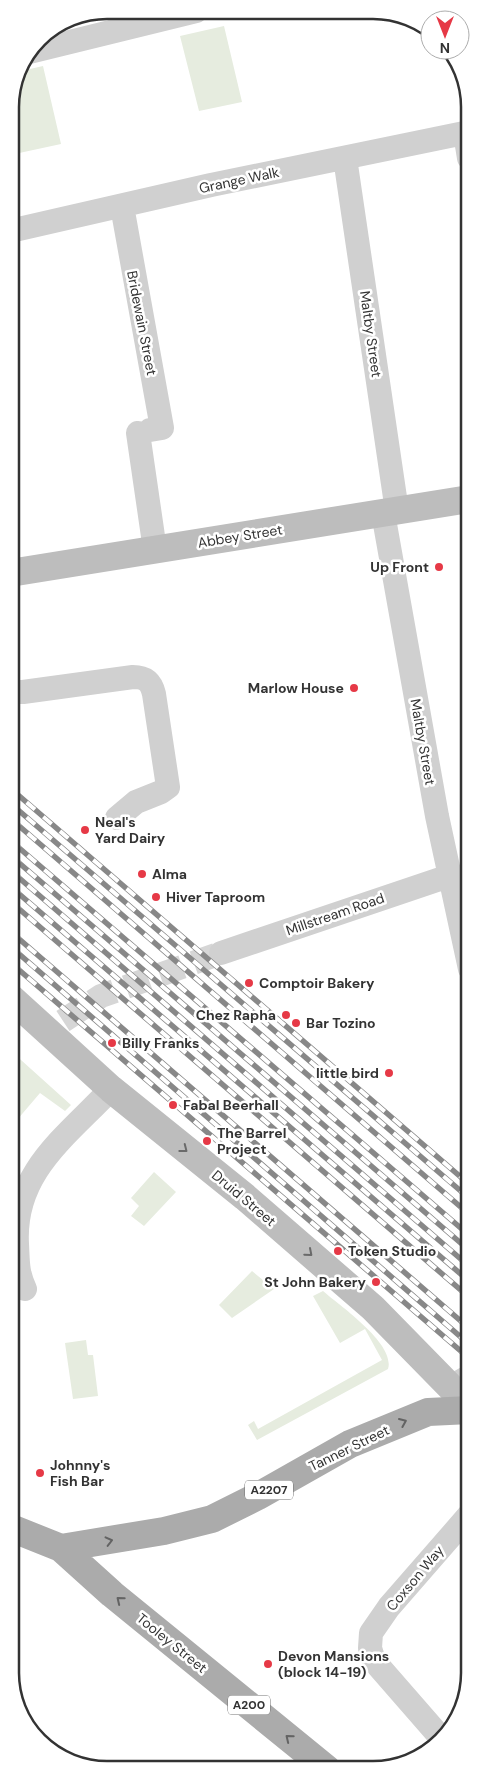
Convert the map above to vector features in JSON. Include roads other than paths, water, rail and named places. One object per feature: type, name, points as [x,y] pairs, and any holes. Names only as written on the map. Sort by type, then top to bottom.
[{"type":"main road","name":"Tanner Street","points":[[61,1548],[164,1531],[212,1519],[258,1496],[350,1444],[428,1412],[461,1409]]},
{"type":"main road","name":"Tooley Street","points":[[19,1531],[61,1548],[112,1594],[317,1761]]},
{"type":"street","points":[[41,49],[163,19]]},
{"type":"street","name":"Grange Walk","points":[[19,229],[461,133]]},
{"type":"street","name":"Maltby Street","points":[[345,158],[390,512],[449,876],[461,929]]},
{"type":"street","name":"Bridewain Street","points":[[122,206],[162,428],[144,432],[155,550]]},
{"type":"street","name":"Abbey Street","points":[[19,572],[461,500]]},
{"type":"street","points":[[19,692],[133,677],[143,678],[150,682],[157,711],[168,787],[161,792],[136,802],[117,818]]},
{"type":"street","name":"Millstream Road","points":[[221,953],[449,876]]},
{"type":"street","name":"Druid Street","points":[[19,1003],[57,1027],[111,1089],[245,1197],[460,1382]]},
{"type":"street","points":[[19,1214],[25,1189],[40,1164],[111,1089]]},
{"type":"street","points":[[19,1277],[25,1289]]},
{"type":"street","name":"Coxson Way","points":[[437,1733],[374,1661],[370,1648],[371,1633],[389,1607],[461,1524]]},
{"type":"tunnel","points":[[63,1021],[101,996],[221,953]]},
{"type":"railway","points":[[19,796],[461,1177]]},
{"type":"railway","points":[[19,811],[461,1191]]},
{"type":"railway","points":[[19,826],[461,1207]]},
{"type":"railway","points":[[19,848],[461,1228]]},
{"type":"railway","points":[[19,863],[461,1243]]},
{"type":"railway","points":[[19,878],[461,1259]]},
{"type":"railway","points":[[19,894],[461,1274]]},
{"type":"railway","points":[[19,909],[461,1290]]},
{"type":"railway","points":[[19,939],[461,1321]]},
{"type":"railway","points":[[19,954],[461,1337]]},
{"type":"railway","points":[[19,970],[461,1351]]},
{"type":"place","name":"Up Front","points":[[439,567]]},
{"type":"place","name":"Marlow House","points":[[354,688]]},
{"type":"place","name":"Neal's Yard Dairy","points":[[85,830]]},
{"type":"place","name":"Alma","points":[[142,874]]},
{"type":"place","name":"Hiver Taproom","points":[[156,897]]},
{"type":"place","name":"Comptoir Bakery","points":[[249,983]]},
{"type":"place","name":"Chez Rapha","points":[[286,1015]]},
{"type":"place","name":"Bar Tozino","points":[[296,1023]]},
{"type":"place","name":"Billy Franks","points":[[112,1043]]},
{"type":"place","name":"little bird","points":[[389,1073]]},
{"type":"place","name":"Fabal Beerhall","points":[[173,1105]]},
{"type":"place","name":"The Barrel Project","points":[[207,1141]]},
{"type":"place","name":"Token Studio","points":[[338,1251]]},
{"type":"place","name":"St John Bakery","points":[[376,1282]]},
{"type":"place","name":"Johnny's Fish Bar","points":[[40,1473]]},
{"type":"place","name":"Devon Mansions (block 14-19)","points":[[268,1664]]}]
